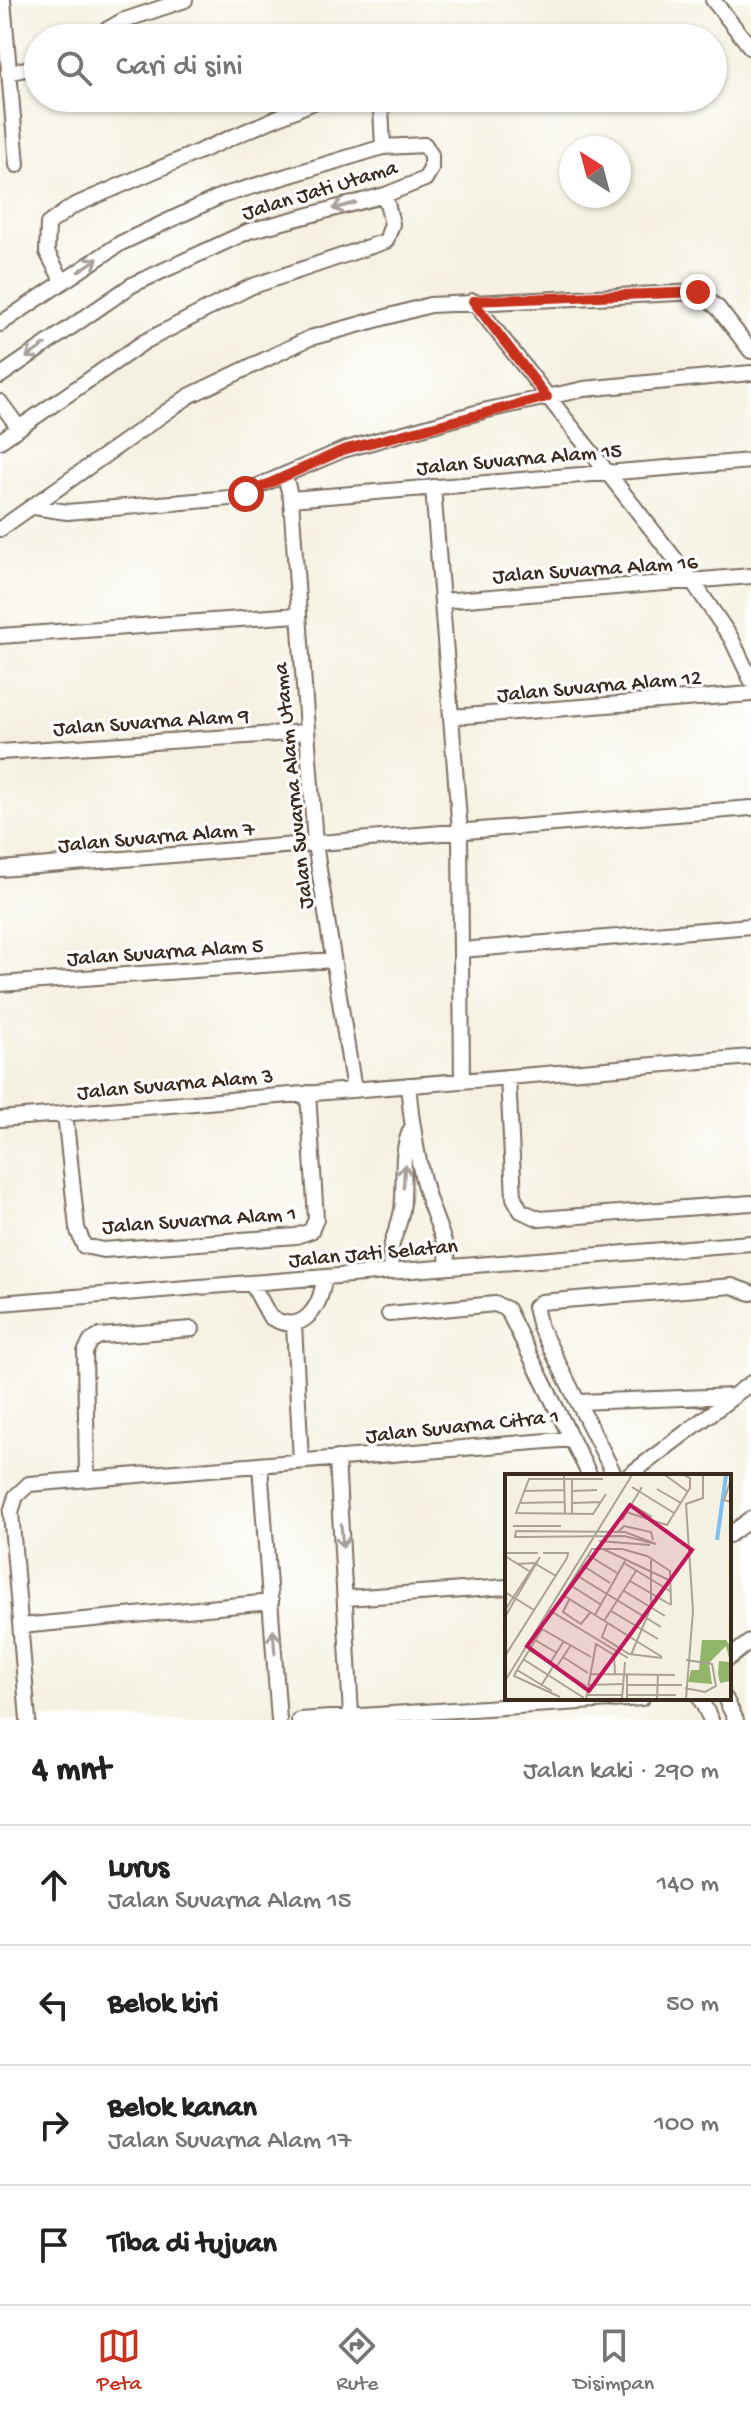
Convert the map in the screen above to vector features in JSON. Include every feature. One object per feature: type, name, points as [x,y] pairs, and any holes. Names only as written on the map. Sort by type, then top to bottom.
[{"type":"street","points":[[3,0],[2,25],[17,165]]},
{"type":"street","points":[[117,24],[185,0]]},
{"type":"street","points":[[713,0],[749,42]]},
{"type":"street","points":[[8,73],[24,69]]},
{"type":"street","points":[[63,282],[47,252],[48,224],[73,206],[291,112]]},
{"type":"street","points":[[381,112],[383,147]]},
{"type":"street","name":"Jalan Jati Utama","points":[[0,324],[121,243],[221,196],[383,147],[414,143],[425,145],[431,155],[431,169],[425,179],[385,195],[249,231],[145,279],[0,376]]},
{"type":"street","points":[[0,441],[144,342],[250,287],[386,241],[392,224],[385,195]]},
{"type":"street","points":[[0,529],[189,396],[310,338],[430,305],[698,292],[718,308],[751,351]]},
{"type":"street","points":[[473,301],[693,582],[731,638],[751,680]]},
{"type":"street","name":"Jalan Suvarna Alam 15","points":[[34,507],[67,512],[230,498],[343,450],[547,397],[584,389],[751,373]]},
{"type":"street","points":[[0,402],[19,428]]},
{"type":"street","name":"Jalan Suvarna Alam 15","points":[[291,499],[751,461]]},
{"type":"street","name":"Jalan Suvarna Alam Utama","points":[[285,476],[291,499],[315,844],[354,1090]]},
{"type":"street","points":[[433,487],[460,832],[462,1080]]},
{"type":"street","name":"Jalan Suvarna Alam 16","points":[[442,601],[751,576]]},
{"type":"street","points":[[0,636],[297,615]]},
{"type":"street","name":"Jalan Suvarna Alam 12","points":[[451,717],[751,694]]},
{"type":"street","name":"Jalan Suvarna Alam 9","points":[[0,752],[306,732]]},
{"type":"street","name":"Jalan Suvarna Alam 7","points":[[0,869],[751,808]]},
{"type":"street","points":[[461,950],[751,926]]},
{"type":"street","name":"Jalan Suvarna Alam 5","points":[[0,984],[333,960]]},
{"type":"street","name":"Jalan Suvarna Alam 3","points":[[0,1119],[751,1057]]},
{"type":"street","points":[[508,1077],[514,1198],[521,1211],[540,1219],[751,1203]]},
{"type":"street","points":[[408,1085],[411,1129],[419,1150],[431,1207],[447,1247],[448,1265]]},
{"type":"street","name":"Jalan Suvarna Alam 1","points":[[65,1113],[77,1228],[84,1246],[103,1250],[296,1236],[311,1231],[316,1219],[308,1093]]},
{"type":"street","points":[[391,1271],[389,1246],[401,1213],[405,1150],[411,1129]]},
{"type":"street","name":"Jalan Jati Selatan","points":[[0,1303],[751,1243]]},
{"type":"street","points":[[252,1284],[270,1317],[294,1324],[306,1321],[316,1310],[322,1297],[324,1278]]},
{"type":"street","points":[[614,1474],[540,1327],[535,1307],[541,1302],[732,1286],[751,1293]]},
{"type":"street","name":"Jalan Suvarna Citra 1","points":[[21,1626],[11,1512],[16,1496],[29,1484],[572,1439],[507,1309],[495,1304],[389,1314]]},
{"type":"street","points":[[294,1324],[301,1461]]},
{"type":"street","points":[[87,1479],[85,1352],[91,1341],[100,1336],[192,1329]]},
{"type":"street","points":[[631,1474],[751,1383]]},
{"type":"street","points":[[578,1402],[733,1396]]},
{"type":"street","points":[[572,1439],[589,1474]]},
{"type":"street","points":[[337,1458],[351,1716]]},
{"type":"street","points":[[260,1465],[279,1720]]},
{"type":"street","points":[[731,1534],[751,1519]]},
{"type":"street","points":[[346,1598],[505,1587]]},
{"type":"street","points":[[28,1720],[21,1626],[271,1602]]},
{"type":"street","points":[[731,1656],[751,1641]]},
{"type":"street","points":[[299,1720],[610,1700]]},
{"type":"street","points":[[701,1700],[711,1720]]},
{"type":"street","points":[[726,1700],[736,1720]]},
{"type":"route","points":[[246,494],[343,450],[483,411],[547,397],[473,301],[698,292]]}]
